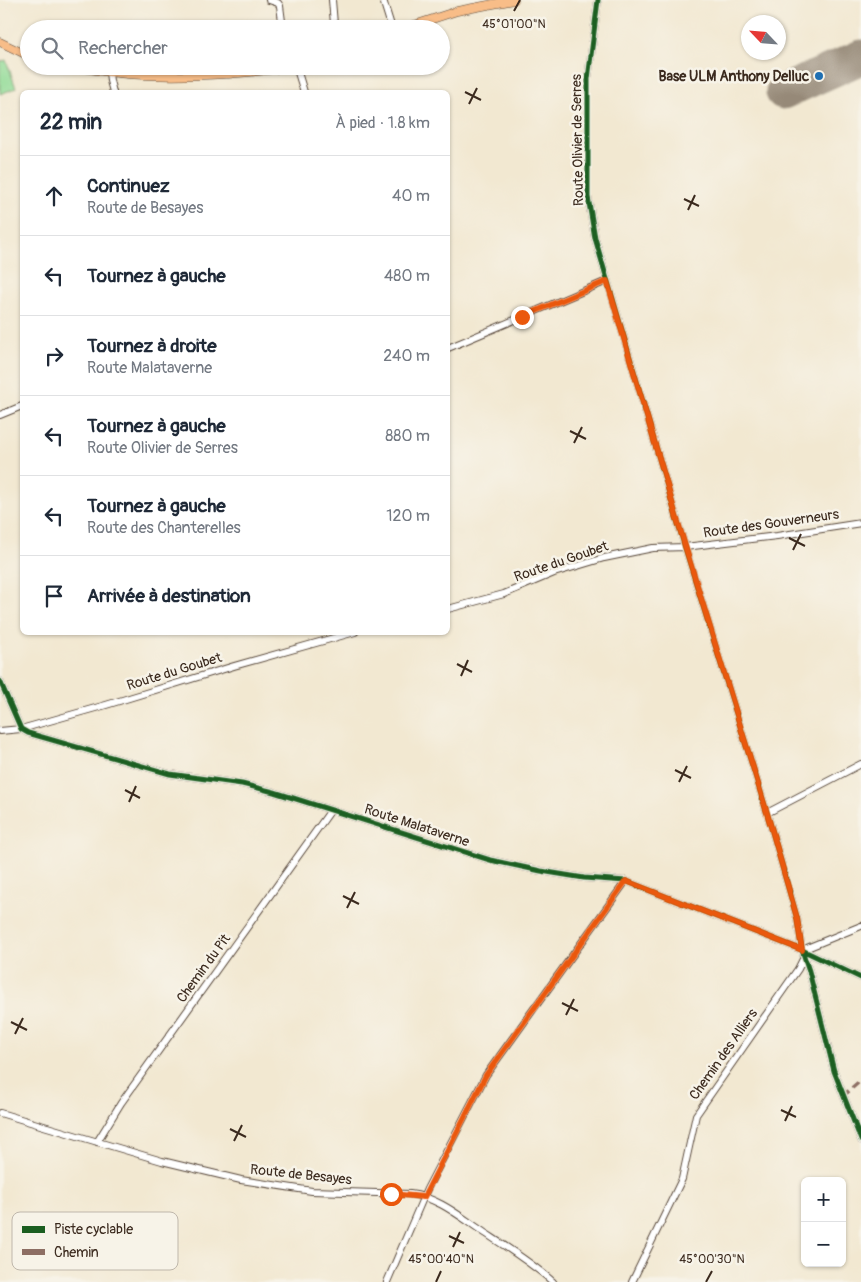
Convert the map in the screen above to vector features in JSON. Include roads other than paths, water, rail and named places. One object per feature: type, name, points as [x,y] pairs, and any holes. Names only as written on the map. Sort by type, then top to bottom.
[{"type":"main road","points":[[430,20],[458,11],[514,0]]},
{"type":"main road","points":[[0,42],[20,52]]},
{"type":"main road","points":[[168,75],[205,75]]},
{"type":"street","points":[[269,0],[278,3],[280,6],[281,20]]},
{"type":"street","points":[[332,0],[334,20]]},
{"type":"street","points":[[383,0],[389,20]]},
{"type":"street","name":"Route Olivier de Serres","points":[[598,0],[588,79],[588,197],[595,238],[685,546],[767,813],[797,918],[803,953],[834,1071],[861,1140]]},
{"type":"street","points":[[109,75],[112,90]]},
{"type":"street","points":[[299,75],[303,90]]},
{"type":"street","points":[[450,347],[607,281]]},
{"type":"street","points":[[0,415],[20,407]]},
{"type":"street","name":"Route des Gouverneurs","points":[[685,546],[777,536],[861,523]]},
{"type":"street","name":"Route du Goubet","points":[[450,608],[504,594],[554,573],[604,558],[653,548],[685,546]]},
{"type":"street","name":"Route du Goubet","points":[[2,731],[21,729],[344,635]]},
{"type":"street","points":[[0,681],[21,729]]},
{"type":"street","name":"Route Malataverne","points":[[21,729],[28,733],[170,774],[242,784],[306,801],[490,860],[584,878],[626,881],[861,978]]},
{"type":"street","points":[[0,738],[2,731]]},
{"type":"street","points":[[767,813],[861,764]]},
{"type":"street","name":"Chemin du Pit","points":[[97,1142],[121,1103],[331,810]]},
{"type":"street","points":[[387,1282],[418,1209],[486,1075],[626,881]]},
{"type":"street","points":[[803,953],[861,926]]},
{"type":"street","name":"Chemin des Alliers","points":[[632,1282],[682,1180],[696,1115],[798,970],[803,953]]},
{"type":"street","name":"Route de Besayes","points":[[0,1113],[162,1161],[241,1180],[312,1191],[410,1194],[424,1197],[448,1209],[484,1232],[525,1259],[554,1282]]},
{"type":"street","points":[[410,1194],[418,1209]]},
{"type":"place","name":"Base ULM Anthony Delluc","points":[[819,76]]}]
